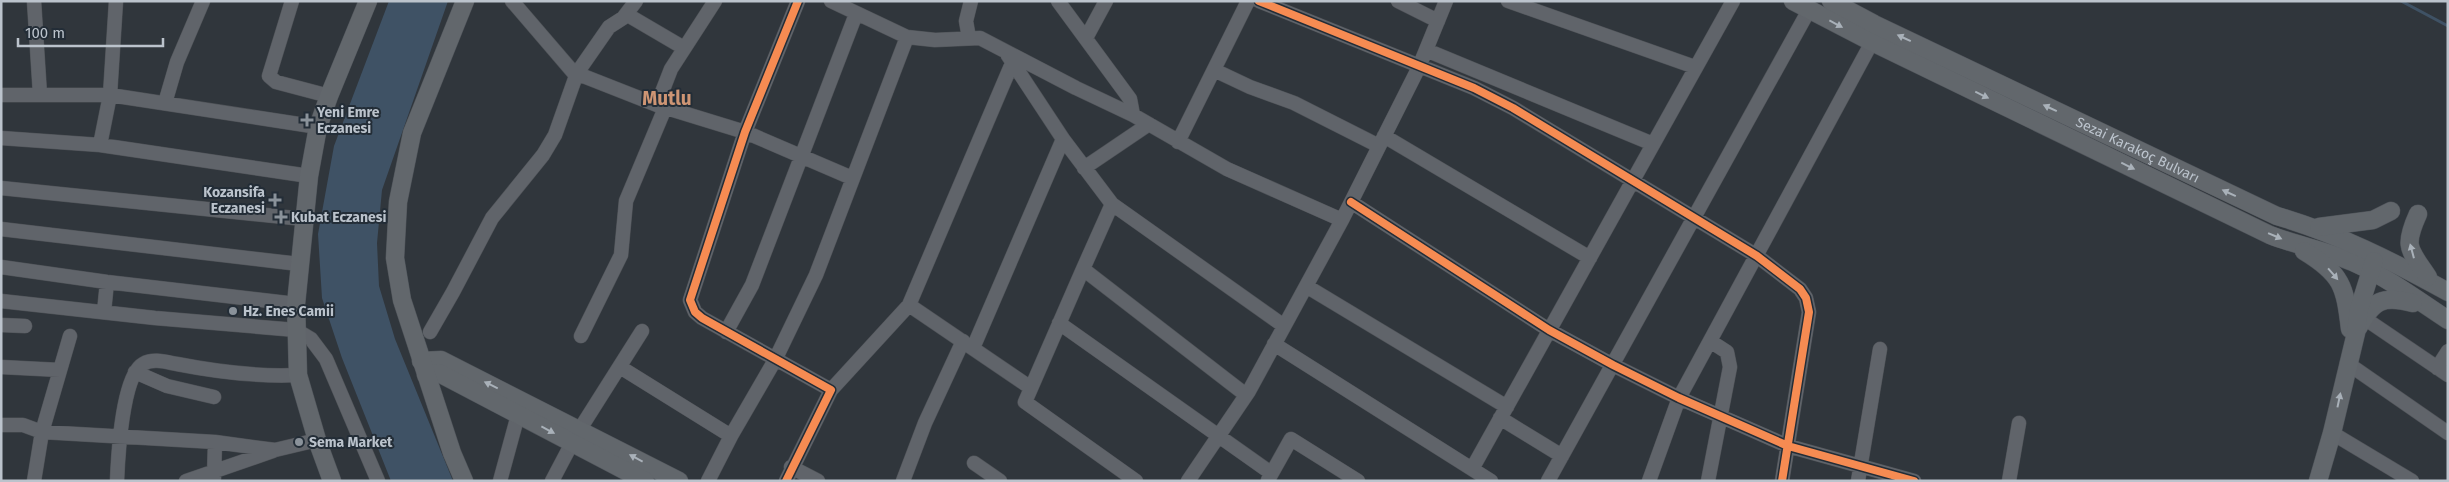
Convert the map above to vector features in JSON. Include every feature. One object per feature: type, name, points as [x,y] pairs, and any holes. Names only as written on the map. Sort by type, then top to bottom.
[{"type":"main road","points":[[332,481],[317,440],[298,376],[296,304],[299,264],[309,176],[318,127],[368,1]]},
{"type":"main road","points":[[464,481],[452,453],[423,368],[402,300],[395,258],[398,202],[412,133],[465,1]]},
{"type":"main road","points":[[1793,1],[1872,42],[2295,245],[2337,276],[2346,298],[2353,332]]},
{"type":"main road","name":"Sezai Karakoç Bulvarı","points":[[1831,1],[1874,24],[2277,216],[2316,227],[2372,251],[2440,288]]},
{"type":"main road","points":[[2316,227],[2364,221],[2391,211]]},
{"type":"main road","points":[[2418,214],[2410,231],[2410,249],[2414,260],[2440,288]]},
{"type":"main road","points":[[2295,245],[2328,252],[2364,268],[2448,320]]},
{"type":"main road","points":[[2318,481],[2332,433],[2364,268],[2372,251]]},
{"type":"main road","points":[[2353,332],[2380,301],[2393,298],[2427,307]]},
{"type":"main road","points":[[423,368],[441,360],[576,436],[645,481]]},
{"type":"main road","points":[[423,368],[439,373],[518,414],[576,436],[680,481]]},
{"type":"street","points":[[34,1],[40,95]]},
{"type":"street","points":[[100,146],[110,95],[116,1]]},
{"type":"street","points":[[165,103],[177,62],[203,1]]},
{"type":"street","points":[[292,1],[270,76],[276,82],[329,96]]},
{"type":"street","points":[[512,1],[573,72],[661,106],[745,132],[852,178]]},
{"type":"street","points":[[430,332],[454,292],[492,218],[543,154],[555,135],[577,73],[609,27],[626,14],[636,1]]},
{"type":"street","points":[[581,336],[621,255],[626,201],[661,106],[671,69],[715,1]]},
{"type":"street","points":[[798,1],[745,132],[690,300],[694,312],[775,360],[831,390]]},
{"type":"street","points":[[831,1],[907,37],[935,40],[980,38],[1009,56],[1149,124],[1226,169],[1342,220]]},
{"type":"street","points":[[969,38],[966,21],[971,1]]},
{"type":"street","points":[[1058,1],[1130,99],[1133,116]]},
{"type":"street","points":[[1086,38],[1106,1]]},
{"type":"street","points":[[1178,142],[1248,1]]},
{"type":"street","points":[[1259,1],[1418,67],[1474,88],[1513,108],[1758,256],[1800,288],[1809,307],[1782,481]]},
{"type":"street","points":[[1398,1],[1438,20]]},
{"type":"street","points":[[1188,481],[1246,395],[1342,220],[1418,67],[1446,1]]},
{"type":"street","points":[[1508,1],[1695,67]]},
{"type":"street","points":[[1472,469],[1733,1]]},
{"type":"street","points":[[1548,481],[1809,10]]},
{"type":"street","points":[[626,14],[684,48]]},
{"type":"street","points":[[726,332],[752,285],[856,14]]},
{"type":"street","points":[[708,481],[731,436],[775,360],[816,275],[907,37]]},
{"type":"street","points":[[1649,481],[1679,398],[1758,256],[1872,42]]},
{"type":"street","points":[[1426,50],[1653,144]]},
{"type":"street","points":[[1009,56],[1063,139],[1112,204],[1284,326]]},
{"type":"street","points":[[786,481],[791,467],[831,390],[909,305],[1009,56]]},
{"type":"street","points":[[1214,70],[1250,88],[1294,103],[1382,141],[1590,258]]},
{"type":"street","points":[[1,95],[110,95],[318,127]]},
{"type":"street","points":[[1084,168],[1149,124]]},
{"type":"street","points":[[1,138],[100,146],[309,176]]},
{"type":"street","points":[[903,481],[925,423],[968,345],[1063,139]]},
{"type":"street","points":[[1,188],[304,219]]},
{"type":"street","points":[[1351,202],[1549,330],[1679,398],[1788,446],[1914,481]]},
{"type":"street","points":[[1112,204],[1025,402],[1136,481]]},
{"type":"street","points":[[1,229],[299,264]]},
{"type":"street","points":[[1,267],[107,282],[296,304]]},
{"type":"street","points":[[1083,269],[1246,395]]},
{"type":"street","points":[[104,312],[107,282]]},
{"type":"street","points":[[1306,286],[1503,413],[1562,456]]},
{"type":"street","points":[[1,301],[296,330],[311,339],[326,359],[378,481]]},
{"type":"street","points":[[909,305],[1031,388]]},
{"type":"street","points":[[2364,318],[2442,371],[2448,351]]},
{"type":"street","points":[[1059,323],[1218,436],[1270,477],[1291,439],[1358,481]]},
{"type":"street","points":[[1,325],[25,326]]},
{"type":"street","points":[[552,481],[576,436],[642,331]]},
{"type":"street","points":[[34,481],[42,432],[70,336]]},
{"type":"street","points":[[1708,481],[1730,361],[1727,352],[1710,341]]},
{"type":"street","points":[[1274,344],[1491,481]]},
{"type":"street","points":[[1858,481],[1880,349]]},
{"type":"street","points":[[117,481],[119,437],[128,391],[135,372],[141,364],[158,360],[226,373],[267,377],[298,376]]},
{"type":"street","points":[[1,367],[60,370]]},
{"type":"street","points":[[620,367],[731,436]]},
{"type":"street","points":[[2346,368],[2448,433]]},
{"type":"street","points":[[135,372],[167,386],[214,397]]},
{"type":"street","points":[[500,481],[518,414]]},
{"type":"street","points":[[2009,481],[2019,422]]},
{"type":"street","points":[[1,425],[23,425],[42,432],[215,442],[275,450]]},
{"type":"street","points":[[2332,433],[2412,481]]},
{"type":"street","points":[[186,481],[214,476],[275,450],[317,440]]},
{"type":"street","points":[[214,476],[215,442]]},
{"type":"street","points":[[974,463],[1000,481]]},
{"type":"street","points":[[791,467],[818,481]]},
{"type":"water","points":[[389,1],[448,1],[382,190],[377,243],[379,286],[395,339],[453,481],[391,481],[342,358],[322,298],[318,234],[334,146]]},
{"type":"waterway","points":[[2401,1],[2448,26]]},
{"type":"cycle path","points":[[786,481],[831,390],[702,318],[695,312],[690,300],[745,132],[798,1]]},
{"type":"cycle path","points":[[1259,1],[1474,88],[1513,108],[1757,256],[1800,289],[1806,298],[1809,312],[1782,481]]},
{"type":"cycle path","points":[[1351,202],[1549,330],[1679,398],[1788,446],[1914,481]]},
{"type":"place","name":"Yeni Emre Eczanesi","points":[[307,120]]},
{"type":"place","name":"Kozansifa Eczanesi","points":[[275,200]]},
{"type":"place","name":"Kubat Eczanesi","points":[[281,217]]},
{"type":"place","name":"Hz. Enes Camii","points":[[233,311]]},
{"type":"place","name":"Sema Market","points":[[299,442]]},
{"type":"district","name":"Mutlu","points":[[667,98]]}]
